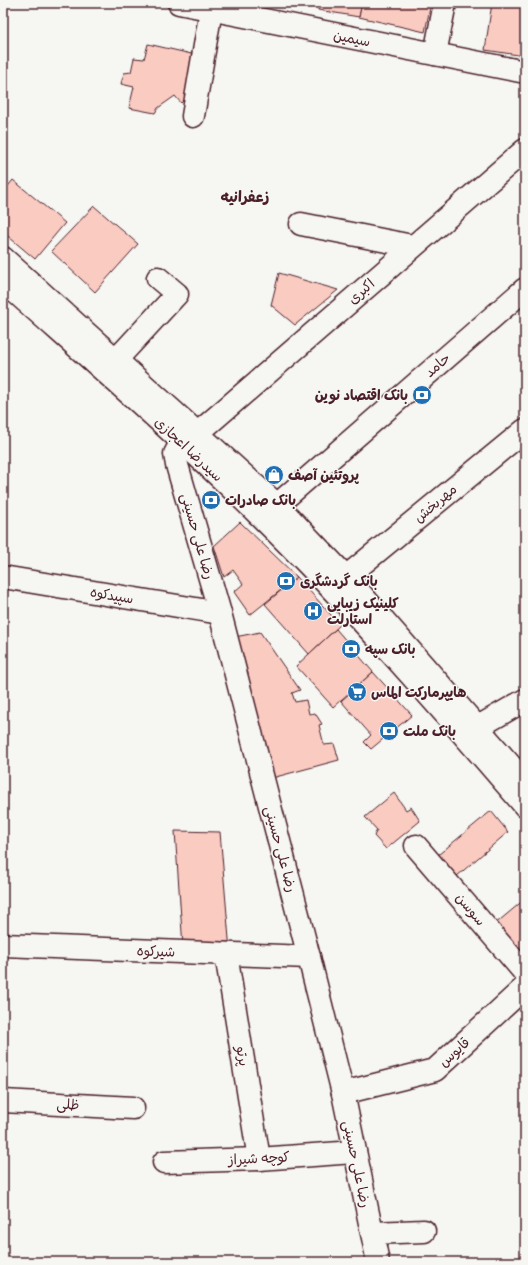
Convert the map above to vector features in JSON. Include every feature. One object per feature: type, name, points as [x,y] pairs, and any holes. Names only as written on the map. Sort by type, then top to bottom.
[{"type":"street","name":"سیمین","points":[[179,3],[525,72]]},
{"type":"street","points":[[435,54],[445,3]]},
{"type":"street","points":[[192,116],[211,10]]},
{"type":"street","name":"اکبری","points":[[190,437],[525,150]]},
{"type":"street","points":[[301,224],[412,246]]},
{"type":"street","name":"سیدرضا اعجازی","points":[[3,258],[116,360],[190,437],[260,516],[334,591],[466,737],[525,806]]},
{"type":"street","points":[[116,360],[177,294],[158,278]]},
{"type":"street","name":"سیدرضا اعجازی","points":[[3,281],[190,437],[277,505],[346,577],[525,782]]},
{"type":"street","name":"حامد","points":[[277,505],[525,289]]},
{"type":"street","name":"مهربخش","points":[[346,577],[525,430]]},
{"type":"street","name":"رضا علی حسینی","points":[[190,437],[175,454],[176,465],[220,613],[309,957],[343,1094],[378,1262]]},
{"type":"street","name":"سپیدکوه","points":[[3,577],[220,613]]},
{"type":"street","points":[[478,727],[525,700]]},
{"type":"street","name":"سوسن","points":[[416,846],[525,973]]},
{"type":"street","name":"شیرکوه","points":[[3,945],[309,957]]},
{"type":"street","name":"پرتو","points":[[226,954],[259,1159]]},
{"type":"street","name":"قایوس","points":[[343,1094],[434,1070],[525,987]]},
{"type":"street","name":"ظلی","points":[[3,1101],[134,1108]]},
{"type":"street","name":"کوچه شیراز","points":[[164,1162],[259,1159],[354,1152]]},
{"type":"street","points":[[372,1233],[424,1231]]},
{"type":"building","points":[[319,3],[362,3],[359,17],[318,10]]},
{"type":"building","points":[[362,3],[431,3],[425,32],[359,17]]},
{"type":"building","points":[[492,3],[525,3],[525,56],[485,50]]},
{"type":"building","points":[[148,44],[196,55],[186,98],[181,103],[175,96],[158,108],[155,113],[129,108],[134,87],[121,84],[124,73],[131,72],[134,58],[144,59]]},
{"type":"building","points":[[13,180],[65,223],[35,259],[3,232],[3,192]]},
{"type":"building","points":[[94,206],[138,244],[95,292],[51,251]]},
{"type":"building","points":[[279,273],[338,290],[295,325],[271,305]]},
{"type":"building","points":[[240,522],[297,577],[250,615],[234,592],[243,584],[233,570],[224,577],[214,546]]},
{"type":"building","points":[[297,577],[340,625],[309,654],[265,604]]},
{"type":"building","points":[[336,629],[373,672],[333,707],[296,666]]},
{"type":"building","points":[[260,632],[300,690],[292,693],[295,702],[306,700],[309,714],[315,713],[322,724],[319,725],[324,745],[334,744],[339,760],[272,778],[235,637]]},
{"type":"building","points":[[373,672],[412,715],[371,749],[364,742],[371,735],[341,701]]},
{"type":"building","points":[[394,793],[406,810],[411,807],[420,821],[386,849],[374,836],[377,830],[365,817]]},
{"type":"building","points":[[491,811],[508,832],[456,877],[438,855]]},
{"type":"building","points":[[175,831],[220,832],[230,951],[183,947]]},
{"type":"building","points":[[525,899],[525,962],[494,925]]},
{"type":"place","name":"بانک اقتصاد نوین","points":[[422,395]]},
{"type":"place","name":"پروتئین آصف","points":[[274,475]]},
{"type":"place","name":"بانک صادرات","points":[[211,500]]},
{"type":"place","name":"بانک گردشگری","points":[[286,581]]},
{"type":"place","name":"کلینیک زیبایی استارلت","points":[[313,611]]},
{"type":"place","name":"بانک سپه","points":[[351,649]]},
{"type":"place","name":"هایپرمارکت الماس","points":[[357,692]]},
{"type":"place","name":"بانک ملت","points":[[389,731]]},
{"type":"district","name":"زعفرانیه","points":[[245,196]]}]
